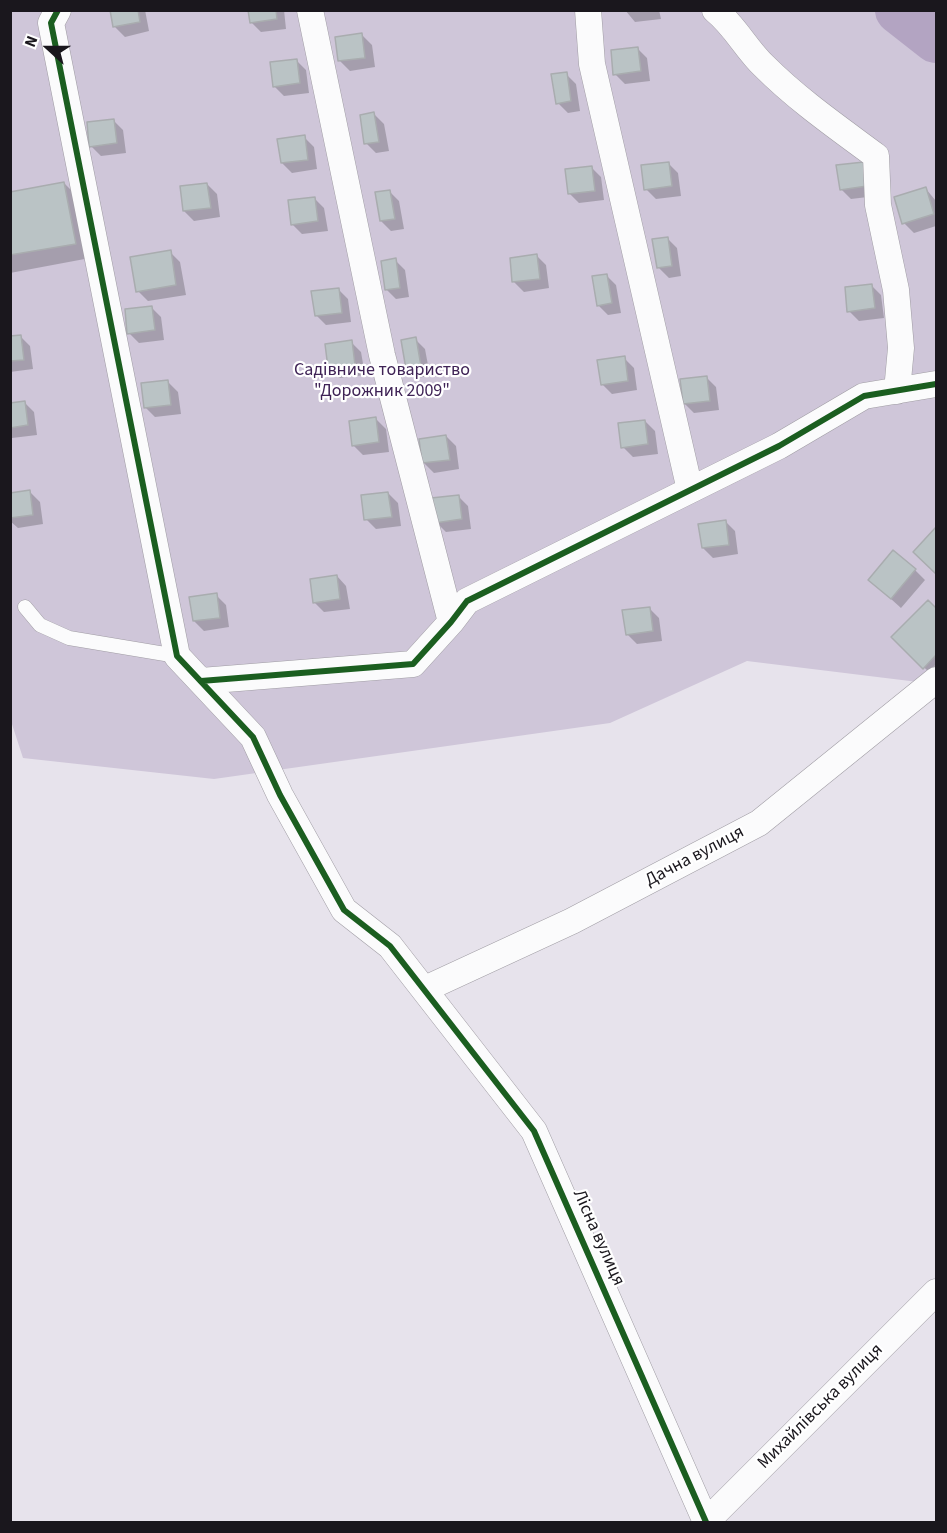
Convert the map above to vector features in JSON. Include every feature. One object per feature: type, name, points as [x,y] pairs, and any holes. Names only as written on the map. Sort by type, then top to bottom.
[{"type":"street","points":[[58,10],[51,23],[177,656]]},
{"type":"street","points":[[310,10],[382,355],[451,622]]},
{"type":"street","points":[[588,10],[592,64],[690,490]]},
{"type":"street","points":[[715,10],[727,20],[761,64],[790,92],[876,156],[878,205],[897,302],[901,348],[897,391]]},
{"type":"street","points":[[201,681],[413,664],[451,622],[467,600],[779,446],[864,396],[936,384]]},
{"type":"street","name":"Лісна вулиця","points":[[177,656],[254,737],[280,795],[344,910],[390,946],[534,1131],[706,1522]]},
{"type":"street","name":"Дачна вулиця","points":[[425,989],[572,921],[759,823],[936,680]]},
{"type":"street","name":"Михайлівська вулиця","points":[[706,1522],[936,1292]]},
{"type":"lane","points":[[25,607],[40,625],[69,638],[177,656]]},
{"type":"green space","name":"Садівниче товариство \"Дорожник 2009\"","points":[[10,11],[877,11],[936,59],[936,664],[918,682],[747,661],[610,723],[214,779],[23,758],[10,718]]},
{"type":"building","points":[[110,10],[138,10],[140,22],[113,27]]},
{"type":"building","points":[[248,10],[276,10],[277,19],[250,23]]},
{"type":"building","points":[[362,33],[365,58],[338,61],[335,37]]},
{"type":"building","points":[[638,47],[641,71],[613,75],[611,50]]},
{"type":"building","points":[[297,59],[300,83],[273,87],[270,62]]},
{"type":"building","points":[[567,72],[571,101],[556,104],[551,74]]},
{"type":"building","points":[[374,112],[379,142],[364,144],[360,115]]},
{"type":"building","points":[[114,119],[117,143],[89,147],[87,122]]},
{"type":"building","points":[[305,135],[308,160],[281,163],[277,139]]},
{"type":"building","points":[[669,162],[672,186],[644,190],[641,165]]},
{"type":"building","points":[[864,162],[867,186],[840,190],[836,165]]},
{"type":"building","points":[[592,166],[595,191],[568,194],[565,169]]},
{"type":"building","points":[[64,182],[76,244],[10,255],[10,192]]},
{"type":"building","points":[[207,183],[211,208],[183,211],[180,186]]},
{"type":"building","points":[[926,187],[934,214],[902,224],[894,197]]},
{"type":"building","points":[[390,190],[395,219],[380,221],[375,192]]},
{"type":"building","points":[[315,197],[318,221],[291,225],[288,200]]},
{"type":"building","points":[[668,237],[672,266],[657,268],[652,239]]},
{"type":"building","points":[[171,250],[176,285],[136,292],[130,257]]},
{"type":"building","points":[[537,254],[540,279],[512,282],[510,258]]},
{"type":"building","points":[[396,258],[400,288],[385,290],[381,261]]},
{"type":"building","points":[[607,274],[612,303],[597,306],[592,276]]},
{"type":"building","points":[[872,284],[875,308],[847,312],[845,287]]},
{"type":"building","points":[[339,288],[342,313],[315,316],[311,291]]},
{"type":"building","points":[[152,306],[155,330],[127,334],[125,309]]},
{"type":"building","points":[[21,335],[24,360],[10,361],[10,336]]},
{"type":"building","points":[[416,337],[421,366],[406,369],[401,340]]},
{"type":"building","points":[[352,340],[355,365],[328,368],[325,344]]},
{"type":"building","points":[[625,356],[628,381],[601,385],[597,360]]},
{"type":"building","points":[[707,376],[710,401],[683,404],[680,379]]},
{"type":"building","points":[[168,380],[171,405],[144,408],[141,383]]},
{"type":"building","points":[[25,401],[28,425],[10,428],[10,403]]},
{"type":"building","points":[[376,417],[379,442],[352,446],[349,421]]},
{"type":"building","points":[[645,420],[648,444],[621,448],[618,423]]},
{"type":"building","points":[[446,435],[450,460],[422,463],[419,439]]},
{"type":"building","points":[[30,490],[33,515],[10,518],[10,493]]},
{"type":"building","points":[[388,492],[392,517],[364,520],[361,495]]},
{"type":"building","points":[[459,495],[462,519],[435,523],[431,498]]},
{"type":"building","points":[[726,520],[729,545],[702,548],[698,524]]},
{"type":"building","points":[[936,527],[936,574],[913,552]]},
{"type":"building","points":[[893,550],[916,569],[891,599],[868,580]]},
{"type":"building","points":[[337,575],[340,599],[313,603],[310,579]]},
{"type":"building","points":[[217,593],[220,618],[193,621],[189,597]]},
{"type":"building","points":[[928,600],[936,608],[936,655],[923,669],[891,637]]},
{"type":"building","points":[[650,607],[653,631],[626,635],[622,610]]},
{"type":"waterway","points":[[899,10],[936,39]]},
{"type":"cycle path","points":[[58,10],[51,23],[177,656],[253,737],[280,795],[344,910],[390,946],[534,1131],[706,1522]]},
{"type":"cycle path","points":[[201,681],[413,664],[467,601],[779,446],[864,396],[936,384]]}]
